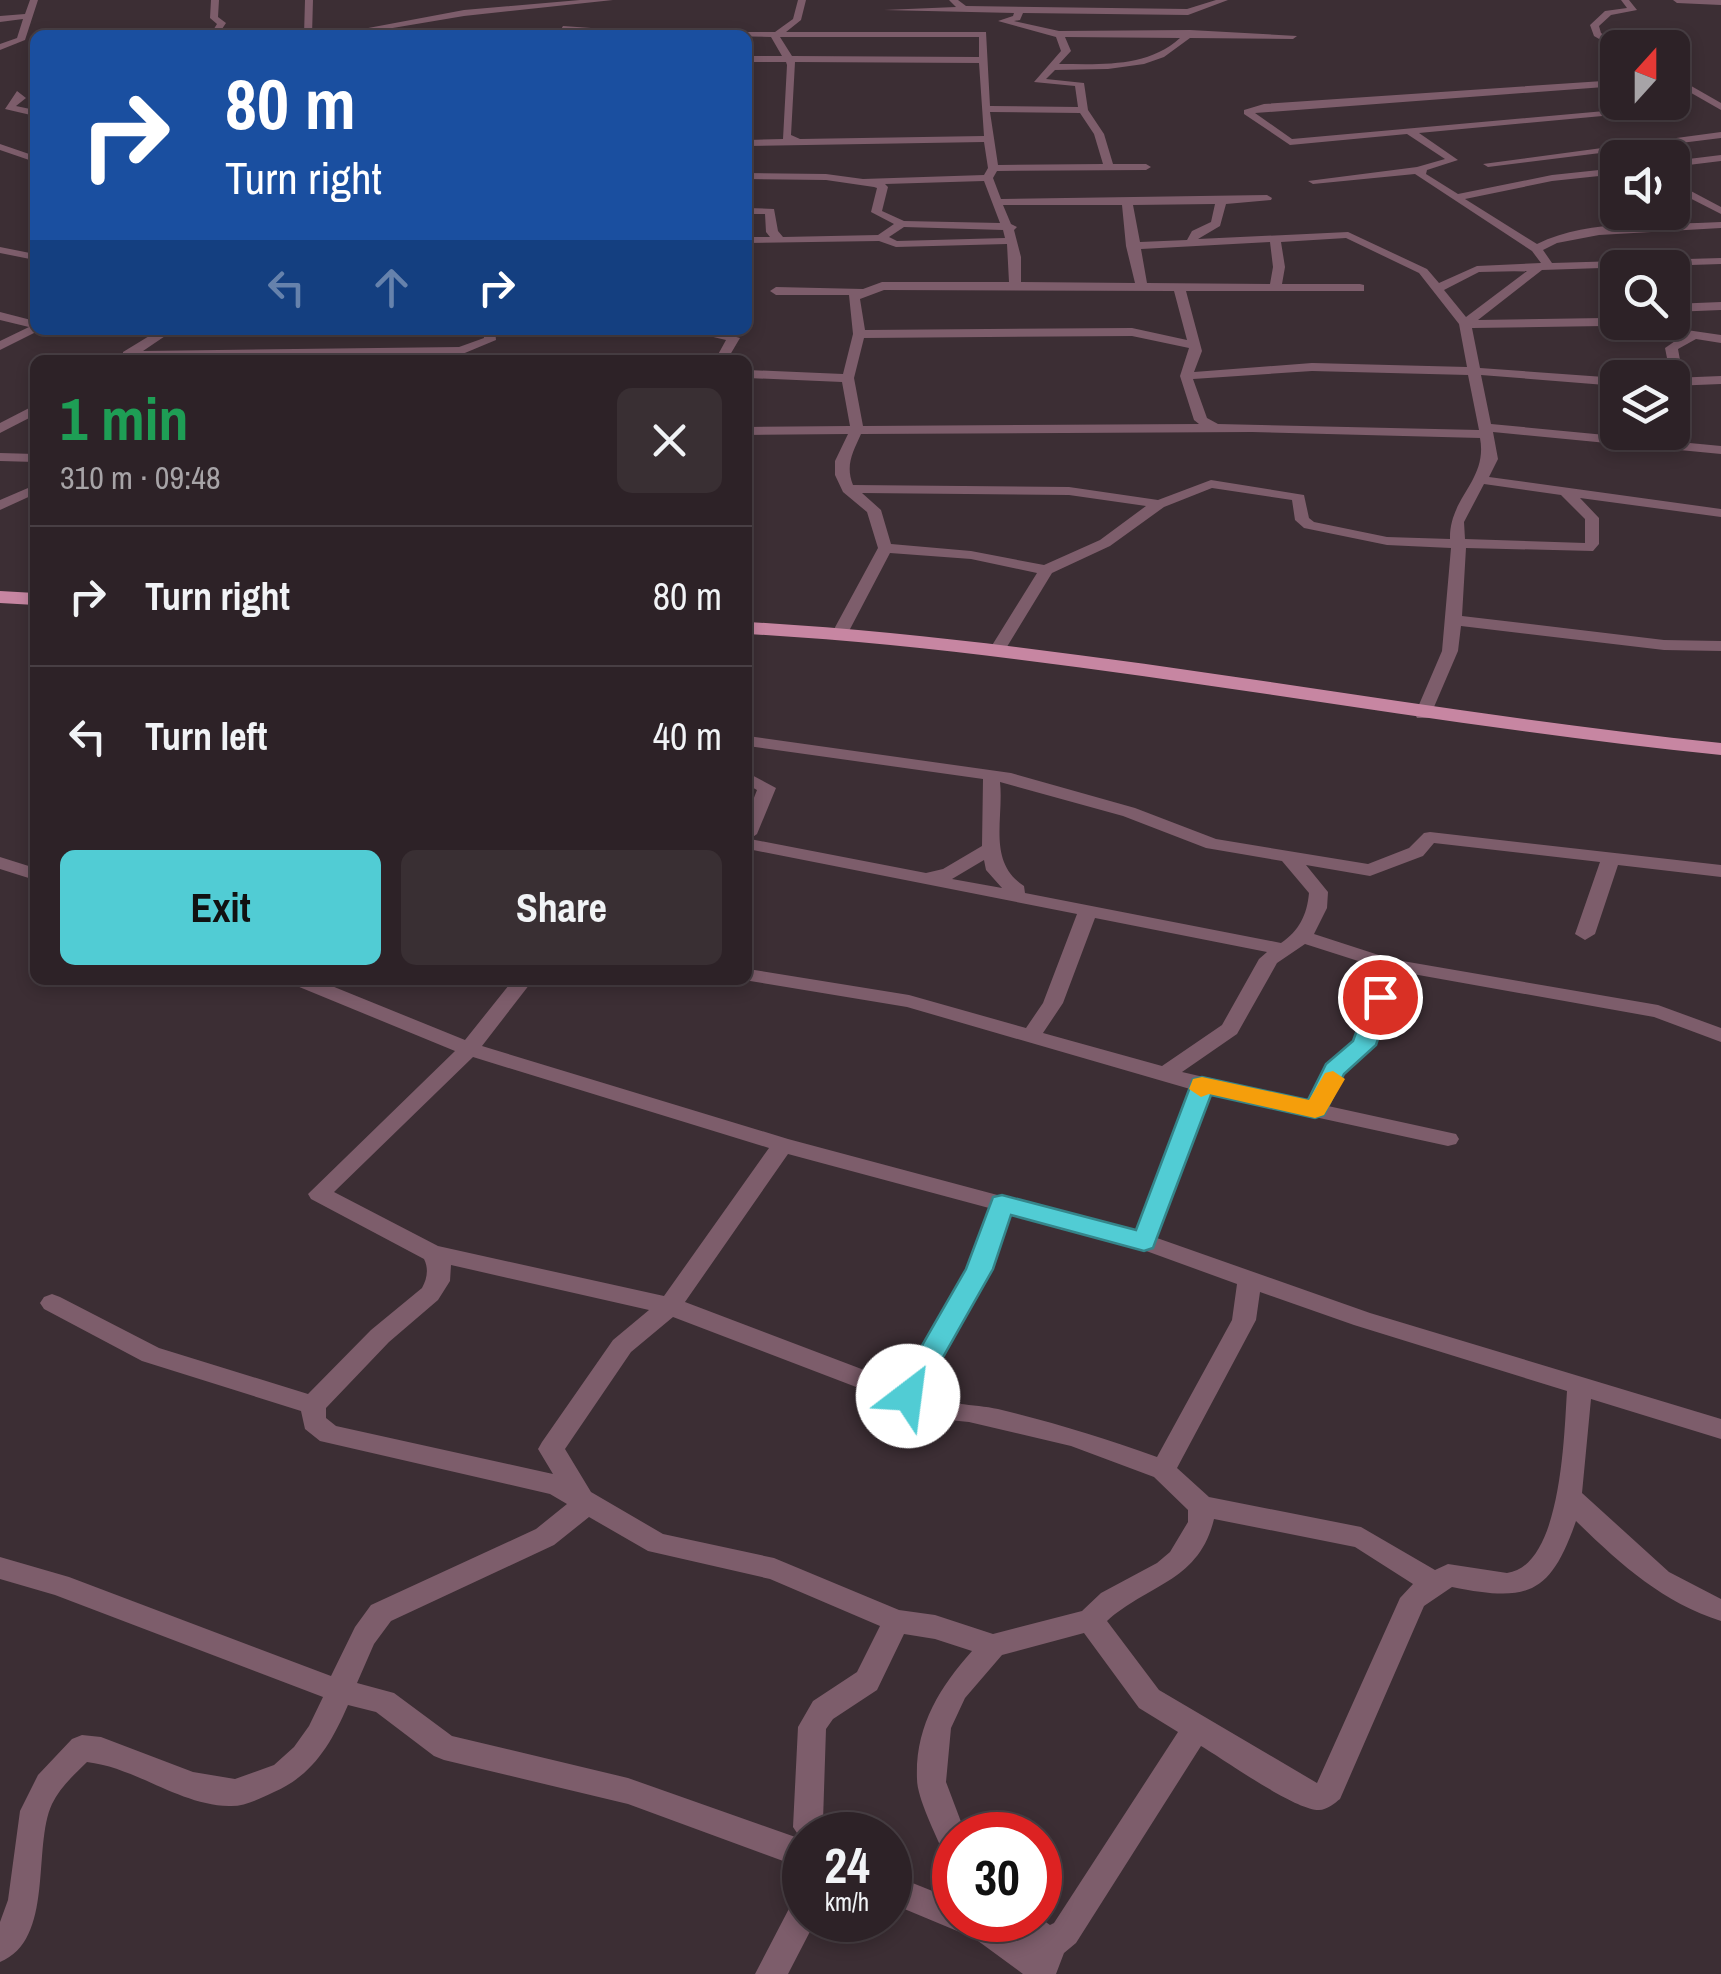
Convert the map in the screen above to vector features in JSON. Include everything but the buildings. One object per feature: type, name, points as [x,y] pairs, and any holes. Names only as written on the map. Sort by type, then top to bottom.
[{"type":"main road","points":[[0,597],[30,599]]},
{"type":"main road","points":[[752,630],[841,631],[999,647],[1422,714],[1721,749]]},
{"type":"street","points":[[0,47],[21,40],[34,0]]},
{"type":"street","points":[[215,0],[214,18],[222,24],[218,30]]},
{"type":"street","points":[[308,0],[308,30]]},
{"type":"street","points":[[796,140],[786,137],[791,58],[776,39],[797,20],[802,0]]},
{"type":"street","points":[[953,0],[964,9],[1188,12],[1224,0]]},
{"type":"street","points":[[1600,36],[1594,25],[1608,13],[1633,10],[1625,0]]},
{"type":"street","points":[[1677,0],[1721,2]]},
{"type":"street","points":[[364,30],[464,13],[614,3]]},
{"type":"street","points":[[888,10],[1019,10]]},
{"type":"street","points":[[1019,10],[1017,18],[1002,22],[1060,34]]},
{"type":"street","points":[[1052,67],[1157,58],[1188,35],[1200,20],[1188,12]]},
{"type":"street","points":[[0,19],[28,16]]},
{"type":"street","points":[[563,29],[620,26],[632,30]]},
{"type":"street","points":[[752,33],[1293,36]]},
{"type":"street","points":[[983,34],[991,173],[995,202],[1011,227],[1018,268],[1015,286]]},
{"type":"street","points":[[1060,34],[1066,50],[1039,82],[1079,83],[1084,110],[1099,134],[1109,167]]},
{"type":"street","points":[[752,59],[985,60]]},
{"type":"street","points":[[1600,85],[1264,107],[1246,112],[1290,142],[1600,112]]},
{"type":"street","points":[[1690,89],[1721,107]]},
{"type":"street","points":[[0,96],[30,93]]},
{"type":"street","points":[[17,94],[20,98],[8,108],[30,113]]},
{"type":"street","points":[[985,110],[1084,110]]},
{"type":"street","points":[[1407,130],[1454,160],[1452,164]]},
{"type":"street","points":[[1313,180],[1580,155],[1721,135]]},
{"type":"street","points":[[752,143],[988,140]]},
{"type":"street","points":[[0,147],[30,157]]},
{"type":"street","points":[[1580,155],[1600,166]]},
{"type":"street","points":[[1690,162],[1721,158]]},
{"type":"street","points":[[1529,159],[1552,176]]},
{"type":"street","points":[[1488,164],[1552,176]]},
{"type":"street","points":[[752,176],[865,181],[1146,166]]},
{"type":"street","points":[[1418,170],[1536,249],[1544,268]]},
{"type":"street","points":[[1456,194],[1552,176],[1600,173]]},
{"type":"street","points":[[865,181],[882,187],[876,212],[902,224],[1011,227]]},
{"type":"street","points":[[1690,194],[1721,211]]},
{"type":"street","points":[[995,202],[1267,198]]},
{"type":"street","points":[[1190,244],[1196,233],[1216,224],[1221,201]]},
{"type":"street","points":[[1127,203],[1142,287]]},
{"type":"street","points":[[752,210],[770,211],[772,232],[780,240]]},
{"type":"street","points":[[880,238],[902,224]]},
{"type":"street","points":[[1536,249],[1549,242],[1628,229],[1721,224]]},
{"type":"street","points":[[1132,246],[1348,235],[1423,270],[1465,324],[1491,459],[1458,522],[1460,544],[1450,651],[1422,714]]},
{"type":"street","points":[[752,240],[1012,242]]},
{"type":"street","points":[[1275,240],[1276,286]]},
{"type":"street","points":[[0,250],[30,256]]},
{"type":"street","points":[[1423,270],[1721,262]]},
{"type":"street","points":[[1465,324],[1544,268]]},
{"type":"street","points":[[1438,288],[1477,269]]},
{"type":"street","points":[[776,291],[858,292],[882,286],[1360,288]]},
{"type":"street","points":[[1179,287],[1194,345],[1186,376],[1201,420],[1215,428]]},
{"type":"street","points":[[841,631],[885,548],[874,510],[848,490],[842,462],[857,430],[848,378],[859,334],[852,308],[858,292]]},
{"type":"street","points":[[1690,307],[1721,306]]},
{"type":"street","points":[[0,316],[30,325]]},
{"type":"street","points":[[1465,324],[1600,321]]},
{"type":"street","points":[[0,346],[30,330]]},
{"type":"street","points":[[859,334],[1119,332],[1162,335],[1194,345]]},
{"type":"street","points":[[1690,334],[1721,339]]},
{"type":"street","points":[[128,355],[160,335]]},
{"type":"street","points":[[718,335],[734,338],[724,355]]},
{"type":"street","points":[[1674,360],[1671,348],[1694,335]]},
{"type":"street","points":[[267,355],[460,351],[491,341]]},
{"type":"street","points":[[1186,376],[1312,367],[1476,371],[1600,381]]},
{"type":"street","points":[[752,374],[848,378]]},
{"type":"street","points":[[1690,381],[1721,380]]},
{"type":"street","points":[[0,429],[30,412]]},
{"type":"street","points":[[752,431],[1484,431],[1721,450]]},
{"type":"street","points":[[0,457],[30,458]]},
{"type":"street","points":[[1483,480],[1721,513]]},
{"type":"street","points":[[999,647],[1046,570],[1105,543],[1158,504],[1200,485],[1220,484],[1299,498],[1302,520],[1324,530],[1387,540],[1588,548],[1592,544],[1592,518],[1566,492]]},
{"type":"street","points":[[848,490],[1069,492],[1158,504]]},
{"type":"street","points":[[0,506],[30,491]]},
{"type":"street","points":[[885,548],[971,556],[1046,570]]},
{"type":"street","points":[[1454,620],[1644,643],[1721,646]]},
{"type":"street","points":[[752,741],[991,776],[1064,792],[1212,844],[1370,870],[1416,852],[1430,837],[1721,871]]},
{"type":"street","points":[[991,776],[989,848],[1001,883],[1037,899]]},
{"type":"street","points":[[752,780],[767,788],[752,824]]},
{"type":"street","points":[[752,845],[1282,949]]},
{"type":"street","points":[[925,877],[948,874],[989,848]]},
{"type":"street","points":[[1165,1074],[1230,1029],[1269,959],[1303,937],[1317,908],[1319,892],[1286,855]]},
{"type":"street","points":[[1585,934],[1612,856]]},
{"type":"street","points":[[0,863],[30,872]]},
{"type":"street","points":[[1032,1036],[1053,1003],[1088,912]]},
{"type":"street","points":[[1303,937],[1388,964],[1658,1011],[1721,1036]]},
{"type":"street","points":[[1315,1110],[1334,1070],[1364,1045],[1372,1031],[1388,964]]},
{"type":"street","points":[[752,976],[909,1001],[1202,1085],[1448,1139]]},
{"type":"street","points":[[311,985],[469,1049],[784,1145],[1144,1242],[1362,1318],[1721,1429]]},
{"type":"street","points":[[518,985],[469,1049],[319,1194],[432,1252],[670,1306],[908,1396],[928,1408],[969,1412],[1074,1437],[1162,1470],[1201,1506],[1361,1538],[1432,1582]]},
{"type":"street","points":[[1144,1242],[1202,1085]]},
{"type":"street","points":[[585,1505],[551,1449],[622,1346],[670,1306],[784,1145]]},
{"type":"street","points":[[908,1396],[980,1269],[1002,1204]]},
{"type":"street","points":[[432,1252],[439,1266],[438,1281],[430,1294],[380,1336],[313,1405],[314,1422],[330,1434],[556,1485],[585,1505],[656,1542],[774,1569],[896,1621],[935,1626],[993,1646]]},
{"type":"street","points":[[1162,1470],[1244,1320],[1250,1277]]},
{"type":"street","points":[[52,1303],[151,1355],[313,1405]]},
{"type":"street","points":[[1090,1620],[1149,1699],[1301,1791],[1320,1797],[1330,1790],[1414,1598],[1432,1582],[1448,1575],[1504,1584],[1525,1581],[1544,1566],[1571,1499],[1580,1385]]},
{"type":"street","points":[[1571,1499],[1634,1558],[1692,1599],[1721,1610]]},
{"type":"street","points":[[0,1947],[21,1914],[36,1807],[64,1764],[82,1748],[230,1794],[297,1768],[316,1748],[363,1633],[381,1614],[545,1537],[585,1505]]},
{"type":"street","points":[[943,1812],[931,1782],[937,1728],[954,1690],[993,1646],[1090,1620],[1179,1560],[1201,1524],[1201,1506]]},
{"type":"street","points":[[0,1568],[59,1585],[339,1692],[384,1702],[444,1747],[628,1791],[782,1847]]},
{"type":"street","points":[[809,1812],[812,1727],[823,1710],[867,1681],[896,1621]]},
{"type":"street","points":[[1045,1963],[1198,1726]]},
{"type":"street","points":[[771,1974],[788,1942]]},
{"type":"street","points":[[1007,1942],[1045,1963]]},
{"type":"street","points":[[1031,1942],[1045,1963]]},
{"type":"slow traffic","points":[[1201,1089],[1202,1085],[1315,1110],[1333,1079]]},
{"type":"route","points":[[908,1396],[980,1269],[1002,1204],[1144,1242],[1202,1085],[1315,1110],[1333,1080],[1334,1070],[1364,1045],[1372,1031],[1380,997]]}]
